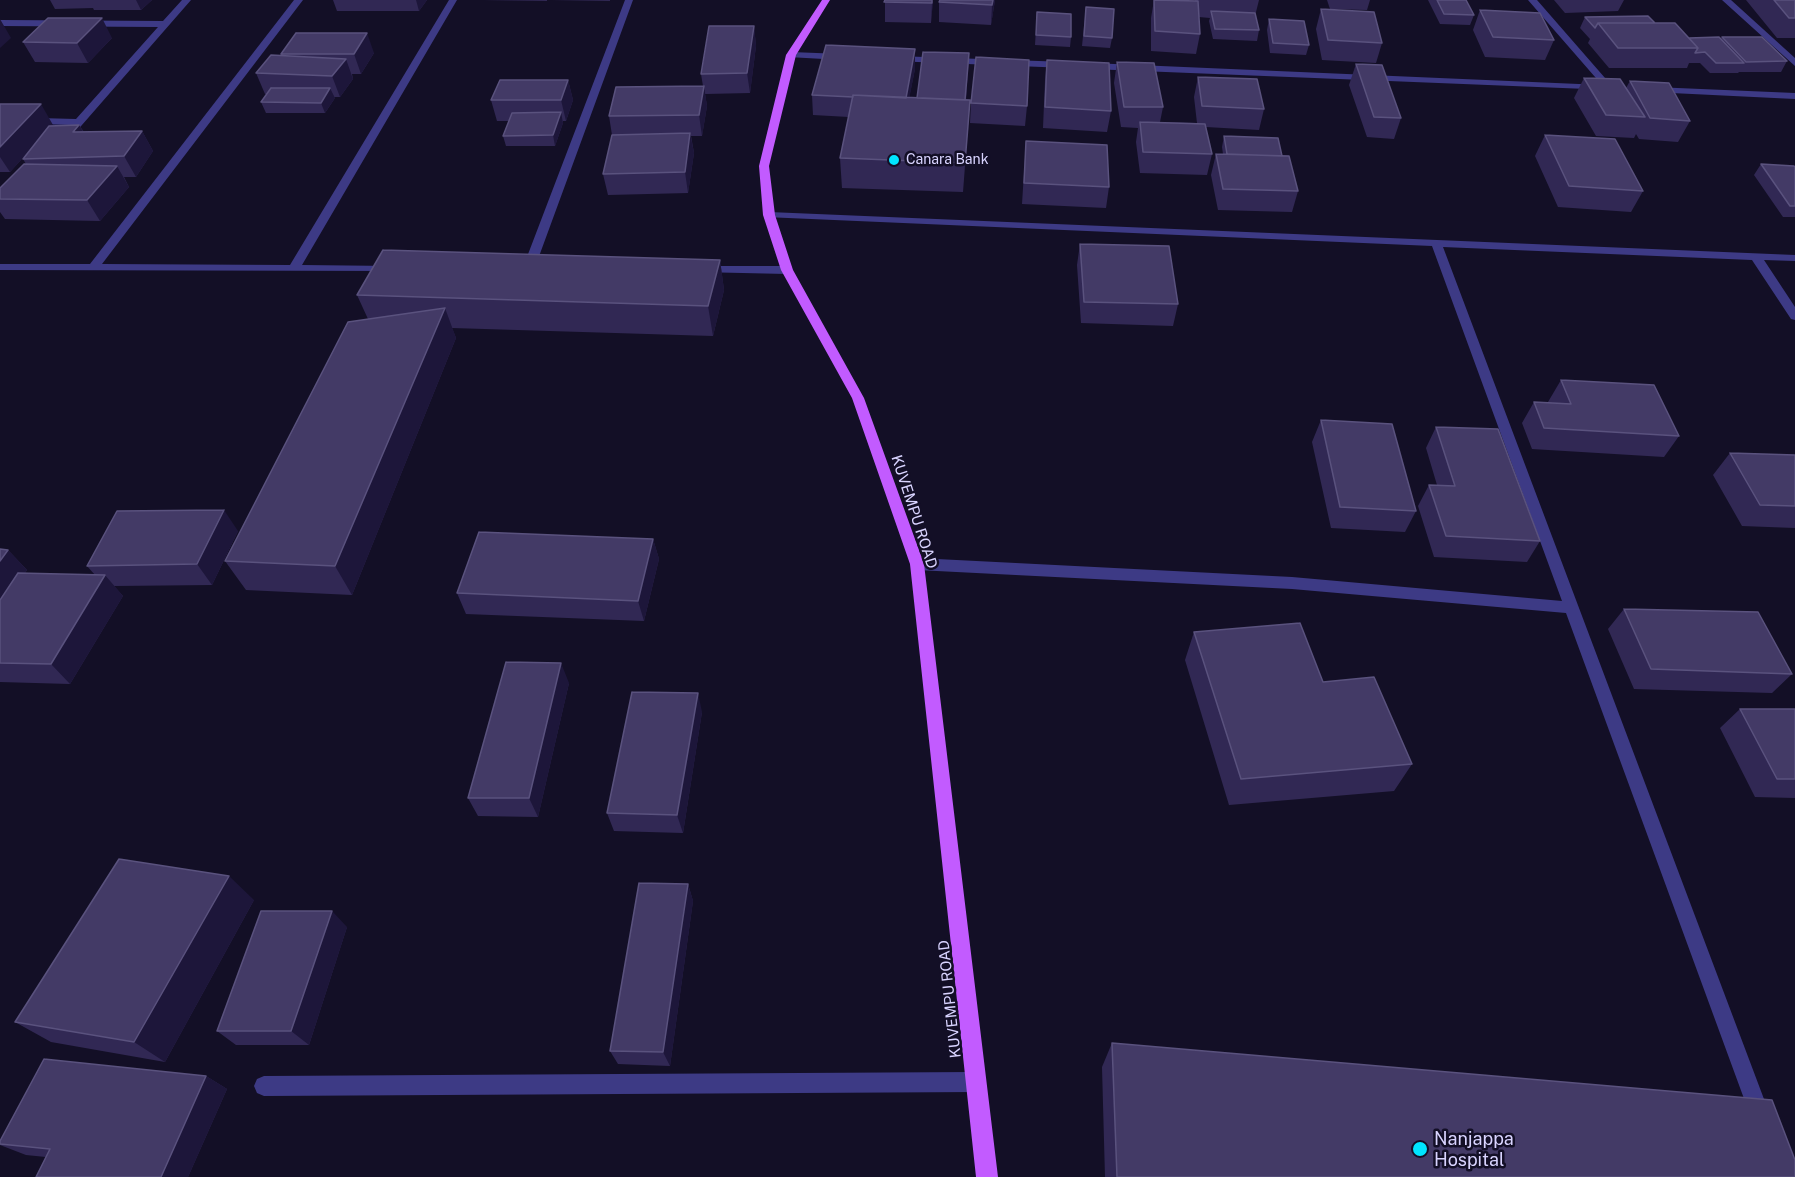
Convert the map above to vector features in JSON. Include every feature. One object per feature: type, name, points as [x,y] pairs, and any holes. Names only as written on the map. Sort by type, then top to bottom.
[{"type":"main road","name":"KUVEMPU ROAD","points":[[826,0],[791,55],[764,166],[769,215],[787,270],[858,398],[917,564],[987,1177]]},
{"type":"street","points":[[55,149],[187,0]]},
{"type":"street","points":[[94,267],[299,0]]},
{"type":"street","points":[[294,268],[453,0]]},
{"type":"street","points":[[528,270],[629,0]]},
{"type":"street","points":[[1532,0],[1609,88]]},
{"type":"street","points":[[1726,0],[1795,63]]},
{"type":"street","points":[[0,23],[166,24]]},
{"type":"street","points":[[791,55],[849,57]]},
{"type":"street","points":[[884,58],[1072,65]]},
{"type":"street","points":[[1084,66],[1621,89]]},
{"type":"street","points":[[1644,90],[1795,96]]},
{"type":"street","points":[[0,120],[79,122]]},
{"type":"street","points":[[769,215],[1795,258]]},
{"type":"street","points":[[1436,243],[1766,1132]]},
{"type":"street","points":[[1755,256],[1795,316]]},
{"type":"street","points":[[0,267],[411,269]]},
{"type":"street","points":[[693,270],[787,270]]},
{"type":"street","points":[[917,564],[1292,582],[1572,608]]},
{"type":"street","points":[[264,1086],[976,1082]]},
{"type":"building","points":[[885,0],[932,0],[932,3],[884,2]]},
{"type":"building","points":[[940,0],[993,0],[992,5],[939,2]]},
{"type":"building","points":[[1154,0],[1198,1],[1200,34],[1155,31]]},
{"type":"building","points":[[1437,0],[1466,0],[1474,15],[1444,14]]},
{"type":"building","points":[[1774,0],[1795,0],[1795,18],[1789,18]]},
{"type":"building","points":[[1086,7],[1114,9],[1112,38],[1084,36]]},
{"type":"building","points":[[1321,9],[1374,12],[1382,43],[1328,40]]},
{"type":"building","points":[[1480,10],[1540,13],[1554,40],[1493,37]]},
{"type":"building","points":[[1211,11],[1255,13],[1259,30],[1215,29]]},
{"type":"building","points":[[1037,12],[1071,14],[1071,37],[1036,35]]},
{"type":"building","points":[[1648,16],[1655,23],[1598,23],[1595,28],[1585,17]]},
{"type":"building","points":[[48,18],[102,18],[77,43],[23,42]]},
{"type":"building","points":[[1269,19],[1304,21],[1309,45],[1273,43]]},
{"type":"building","points":[[1598,23],[1675,23],[1698,48],[1618,48]]},
{"type":"building","points":[[709,26],[754,26],[747,73],[701,74]]},
{"type":"building","points":[[296,33],[367,33],[354,54],[281,54]]},
{"type":"building","points":[[1719,37],[1744,63],[1716,63],[1705,52],[1695,53],[1698,48],[1689,38]]},
{"type":"building","points":[[1722,37],[1762,37],[1787,61],[1746,62]]},
{"type":"building","points":[[826,45],[915,49],[906,98],[812,95]]},
{"type":"building","points":[[923,52],[969,53],[965,100],[917,98]]},
{"type":"building","points":[[271,55],[346,59],[332,76],[256,73]]},
{"type":"building","points":[[976,57],[1029,60],[1027,106],[971,103]]},
{"type":"building","points":[[1047,60],[1109,63],[1111,111],[1045,107]]},
{"type":"building","points":[[1117,62],[1154,63],[1163,107],[1124,107]]},
{"type":"building","points":[[1356,64],[1382,65],[1401,118],[1374,117]]},
{"type":"building","points":[[1198,77],[1257,79],[1264,109],[1202,106]]},
{"type":"building","points":[[1584,78],[1620,79],[1645,117],[1606,115]]},
{"type":"building","points":[[500,80],[568,80],[561,100],[491,100]]},
{"type":"building","points":[[1630,81],[1669,83],[1690,121],[1650,118]]},
{"type":"building","points":[[704,86],[699,115],[609,116],[616,87]]},
{"type":"building","points":[[271,88],[330,88],[321,103],[261,102]]},
{"type":"building","points":[[853,95],[970,100],[965,163],[840,158]]},
{"type":"building","points":[[0,104],[41,104],[0,147]]},
{"type":"building","points":[[561,112],[553,135],[503,136],[512,113]]},
{"type":"building","points":[[1140,122],[1205,124],[1212,154],[1143,152]]},
{"type":"building","points":[[79,125],[73,132],[142,131],[124,156],[23,159],[49,126]]},
{"type":"building","points":[[690,133],[685,172],[603,174],[612,135]]},
{"type":"building","points":[[1545,135],[1615,139],[1643,191],[1569,186]]},
{"type":"building","points":[[1224,136],[1278,138],[1282,156],[1227,154]]},
{"type":"building","points":[[1026,141],[1107,145],[1109,187],[1024,183]]},
{"type":"building","points":[[1216,154],[1289,156],[1298,191],[1223,189]]},
{"type":"building","points":[[24,164],[117,166],[87,200],[0,199],[0,188]]},
{"type":"building","points":[[1761,164],[1795,167],[1795,206],[1790,206]]},
{"type":"building","points":[[1080,244],[1169,246],[1178,304],[1084,302]]},
{"type":"building","points":[[383,250],[720,260],[708,306],[357,295]]},
{"type":"building","points":[[445,308],[335,566],[225,561],[348,322]]},
{"type":"building","points":[[1561,380],[1654,385],[1679,436],[1544,428],[1534,402],[1571,404]]},
{"type":"building","points":[[1321,420],[1392,424],[1416,511],[1340,507]]},
{"type":"building","points":[[1436,427],[1498,429],[1540,541],[1446,536],[1429,485],[1455,486]]},
{"type":"building","points":[[1730,453],[1795,455],[1795,506],[1760,505]]},
{"type":"building","points":[[224,510],[197,564],[87,566],[117,511]]},
{"type":"building","points":[[479,532],[653,539],[638,601],[457,593]]},
{"type":"building","points":[[0,549],[8,550],[0,561]]},
{"type":"building","points":[[18,573],[105,575],[51,664],[0,663],[0,600]]},
{"type":"building","points":[[1624,609],[1758,612],[1792,674],[1651,669]]},
{"type":"building","points":[[1300,623],[1323,682],[1374,677],[1412,764],[1241,779],[1194,632]]},
{"type":"building","points":[[506,662],[561,663],[529,798],[468,798]]},
{"type":"building","points":[[632,692],[698,693],[677,815],[607,813]]},
{"type":"building","points":[[1740,709],[1795,709],[1795,779],[1777,779]]},
{"type":"building","points":[[119,859],[229,876],[134,1042],[15,1022]]},
{"type":"building","points":[[639,883],[688,884],[663,1052],[610,1051]]},
{"type":"building","points":[[261,911],[332,911],[291,1031],[217,1031]]},
{"type":"building","name":"Nanjappa Hospital","points":[[1112,1043],[1772,1100],[1795,1160],[1795,1177],[1117,1177]]},
{"type":"building","points":[[44,1059],[206,1076],[161,1177],[36,1177],[50,1149],[0,1144]]},
{"type":"place","name":"Canara Bank","points":[[894,160]]},
{"type":"place","name":"Nanjappa Hospital","points":[[1420,1149]]}]
